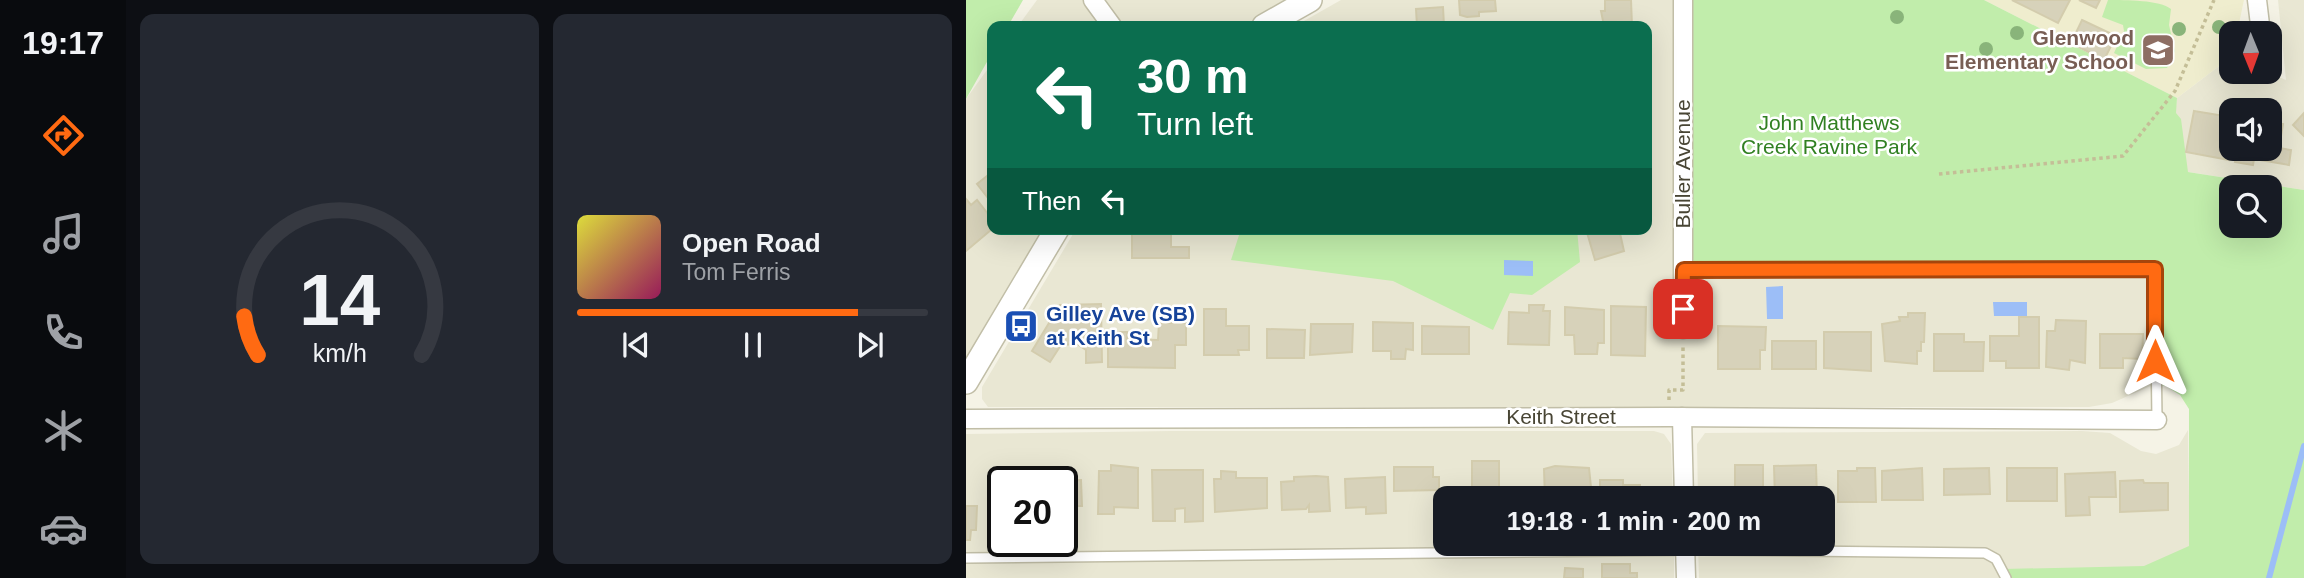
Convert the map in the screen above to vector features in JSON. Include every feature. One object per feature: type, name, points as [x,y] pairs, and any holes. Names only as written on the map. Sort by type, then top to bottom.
[{"type":"street","points":[[1093,0],[1108,21]]},
{"type":"street","points":[[1273,21],[1310,0]]},
{"type":"street","name":"Buller Avenue","points":[[1683,0],[1683,329]]},
{"type":"street","points":[[2257,0],[2260,21]]},
{"type":"street","points":[[966,382],[1053,235]]},
{"type":"street","points":[[1682,417],[1684,486]]},
{"type":"street","name":"Keith Street","points":[[966,419],[1682,417],[2157,420]]},
{"type":"street","points":[[1685,556],[1686,578]]},
{"type":"lane","points":[[1684,270],[2155,269],[2157,420]]},
{"type":"lane","points":[[1835,550],[1985,553],[1996,559],[2006,578]]},
{"type":"lane","points":[[966,558],[1433,551]]},
{"type":"path","points":[[1940,174],[2123,156],[2175,91],[2214,0]]},
{"type":"path","points":[[1669,390],[1683,390],[1683,367]]},
{"type":"shaded area","points":[[1037,0],[1087,0],[1102,21],[1022,21]]},
{"type":"shaded area","points":[[1101,0],[1289,0],[1253,21],[1116,21]]},
{"type":"shaded area","points":[[1341,0],[1675,0],[1692,329],[1692,270],[2155,269],[2155,384],[2112,403],[2089,407],[988,407],[982,399],[982,387],[1072,235],[1652,235],[1652,21],[1304,21]]},
{"type":"shaded area","name":"Glenwood Elementary School","points":[[1984,0],[2244,0],[2240,21],[2219,21],[2219,66],[2177,98]]},
{"type":"shaded area","points":[[2278,0],[2304,0],[2304,190],[2282,187],[2282,175],[2219,177],[2169,169],[2177,98],[2219,66],[2219,84],[2282,84],[2282,78],[2286,80]]},
{"type":"shaded area","points":[[987,70],[987,235],[1043,235],[966,364],[966,99]]},
{"type":"shaded area","points":[[2188,430],[2190,566],[2006,578],[1699,578],[1698,556],[1835,556],[1835,486],[1698,486],[1697,444],[1705,433],[2082,431],[2110,433],[2141,451],[2156,454],[2179,445]]},
{"type":"shaded area","points":[[1171,431],[1654,431],[1664,434],[1671,444],[1673,486],[1433,486],[1433,556],[1674,556],[1674,578],[966,578],[966,434]]},
{"type":"green space","points":[[966,0],[1023,0],[1011,21],[987,21],[987,62],[966,99]]},
{"type":"green space","name":"John Matthews Creek Ravine Park","points":[[1693,0],[1984,0],[2177,98],[2176,113],[2181,119],[2188,172],[2219,177],[2219,238],[2282,238],[2282,187],[2304,190],[2304,578],[2006,578],[2003,569],[2144,566],[2189,546],[2189,409],[2180,395],[2166,386],[2155,384],[2155,269],[1692,270]]},
{"type":"green space","points":[[2108,0],[2151,2],[2171,9],[2169,25],[2175,51],[2167,68],[2146,69],[2114,53],[2124,31],[2123,25],[2102,17]]},
{"type":"green space","points":[[1239,235],[1578,235],[1580,262],[1532,295],[1510,293],[1493,330],[1393,281],[1231,260]]},
{"type":"water","points":[[1504,260],[1533,261],[1533,276],[1504,275]]},
{"type":"water","points":[[1783,286],[1783,319],[1767,319],[1766,287]]},
{"type":"water","points":[[1993,302],[2027,302],[2027,316],[1994,316]]},
{"type":"building","points":[[1459,0],[1495,0],[1496,11],[1479,12],[1479,16],[1460,15]]},
{"type":"building","points":[[1605,0],[1631,0],[1632,21],[1603,21],[1601,11],[1605,11]]},
{"type":"building","points":[[2012,0],[2070,0],[2058,23]]},
{"type":"building","points":[[2079,0],[2100,0],[2096,8]]},
{"type":"building","points":[[1443,7],[1444,21],[1417,21],[1416,9]]},
{"type":"building","points":[[2082,20],[2116,36],[2104,60],[2071,43]]},
{"type":"building","points":[[2194,111],[2219,115],[2219,158],[2186,152]]},
{"type":"building","points":[[2304,113],[2304,136],[2293,125]]},
{"type":"building","points":[[2282,148],[2291,150],[2289,165],[2266,161],[2282,161]]},
{"type":"building","points":[[2235,161],[2254,161],[2253,165]]},
{"type":"building","points":[[987,176],[987,197],[977,184]]},
{"type":"building","points":[[966,199],[971,205],[977,200],[987,213],[987,233],[966,251]]},
{"type":"building","points":[[1132,235],[1171,235],[1171,247],[1189,247],[1189,258],[1132,258]]},
{"type":"building","points":[[1588,235],[1620,235],[1624,251],[1595,260]]},
{"type":"building","points":[[1101,304],[1102,362],[1086,363],[1086,350],[1077,344],[1061,345],[1050,362],[1032,351],[1060,305]]},
{"type":"building","points":[[1529,305],[1544,305],[1543,311],[1550,311],[1549,345],[1508,344],[1509,312],[1529,313]]},
{"type":"building","points":[[1611,306],[1646,307],[1645,356],[1611,355]]},
{"type":"building","points":[[1565,307],[1604,310],[1604,343],[1598,343],[1597,354],[1575,354],[1574,335],[1565,335]]},
{"type":"building","points":[[1204,309],[1226,309],[1226,326],[1249,326],[1249,350],[1238,350],[1239,355],[1204,355]]},
{"type":"building","points":[[1908,313],[1925,313],[1924,342],[1921,342],[1921,351],[1917,351],[1917,364],[1885,361],[1882,324],[1900,321],[1899,317],[1908,317]]},
{"type":"building","points":[[2019,317],[2039,317],[2039,368],[2006,368],[2006,361],[1990,361],[1990,336],[2019,336]]},
{"type":"building","points":[[2056,320],[2086,321],[2085,363],[2070,360],[2069,370],[2046,367],[2047,331],[2055,331]]},
{"type":"building","points":[[1373,322],[1413,323],[1413,350],[1406,349],[1405,359],[1391,359],[1391,351],[1373,351]]},
{"type":"building","points":[[1159,323],[1186,323],[1186,345],[1175,345],[1175,368],[1108,367],[1108,332],[1127,332],[1127,339],[1158,340]]},
{"type":"building","points":[[1311,324],[1353,324],[1352,352],[1310,355]]},
{"type":"building","points":[[1422,326],[1469,327],[1469,354],[1422,354]]},
{"type":"building","points":[[1718,326],[1766,327],[1765,350],[1760,350],[1760,369],[1718,369]]},
{"type":"building","points":[[1267,329],[1305,330],[1304,358],[1267,358]]},
{"type":"building","points":[[1824,332],[1871,332],[1871,371],[1824,368]]},
{"type":"building","points":[[1934,334],[1964,334],[1964,342],[1984,342],[1983,371],[1934,371]]},
{"type":"building","points":[[2100,334],[2143,334],[2142,359],[2123,358],[2123,368],[2100,368]]},
{"type":"building","points":[[1772,341],[1816,341],[1816,369],[1772,369]]},
{"type":"building","points":[[1472,461],[1499,461],[1499,486],[1472,486]]},
{"type":"building","points":[[1111,465],[1138,468],[1138,508],[1114,507],[1114,514],[1098,514],[1099,471],[1111,471]]},
{"type":"building","points":[[1735,465],[1763,465],[1763,486],[1735,486]]},
{"type":"building","points":[[1816,465],[1817,486],[1775,486],[1774,466]]},
{"type":"building","points":[[1555,466],[1589,468],[1591,486],[1545,486],[1544,469]]},
{"type":"building","points":[[1394,467],[1433,467],[1433,477],[1439,477],[1439,486],[1433,486],[1433,490],[1394,491]]},
{"type":"building","points":[[1857,468],[1875,468],[1876,502],[1838,502],[1838,471],[1857,471]]},
{"type":"building","points":[[1922,468],[1923,500],[1882,500],[1882,471]]},
{"type":"building","points":[[1989,468],[1990,494],[1944,495],[1944,469]]},
{"type":"building","points":[[2007,468],[2057,468],[2057,501],[2007,501]]},
{"type":"building","points":[[1152,470],[1203,470],[1203,521],[1185,522],[1185,508],[1175,509],[1175,521],[1153,521]]},
{"type":"building","points":[[1221,471],[1236,472],[1236,478],[1267,478],[1267,508],[1215,512],[1214,479],[1221,479]]},
{"type":"building","points":[[2115,472],[2116,497],[2089,497],[2090,515],[2066,516],[2065,474]]},
{"type":"building","points":[[1294,477],[1328,477],[1330,511],[1309,512],[1309,505],[1306,509],[1282,510],[1281,482],[1294,481]]},
{"type":"building","points":[[1385,477],[1386,513],[1366,514],[1366,507],[1346,508],[1345,479]]},
{"type":"building","points":[[1078,480],[1081,480],[1082,506],[1078,506]]},
{"type":"building","points":[[1600,480],[1623,480],[1623,485],[1640,485],[1640,486],[1600,486]]},
{"type":"building","points":[[2143,480],[2144,483],[2168,483],[2168,510],[2120,512],[2120,481]]},
{"type":"building","points":[[966,506],[977,506],[976,530],[971,530],[970,540],[966,540]]},
{"type":"building","points":[[1602,564],[1630,564],[1630,573],[1637,573],[1637,578],[1602,578]]},
{"type":"building","points":[[1565,568],[1583,569],[1583,578],[1564,578]]},
{"type":"waterway","points":[[2269,578],[2304,446]]},
{"type":"place","name":"Glenwood Elementary School","points":[[2158,50]]},
{"type":"place","name":"Gilley Ave (SB) at Keith St","points":[[1021,326]]},
{"type":"route","points":[[1683,309],[1684,270],[2155,269],[2155,361]]}]
